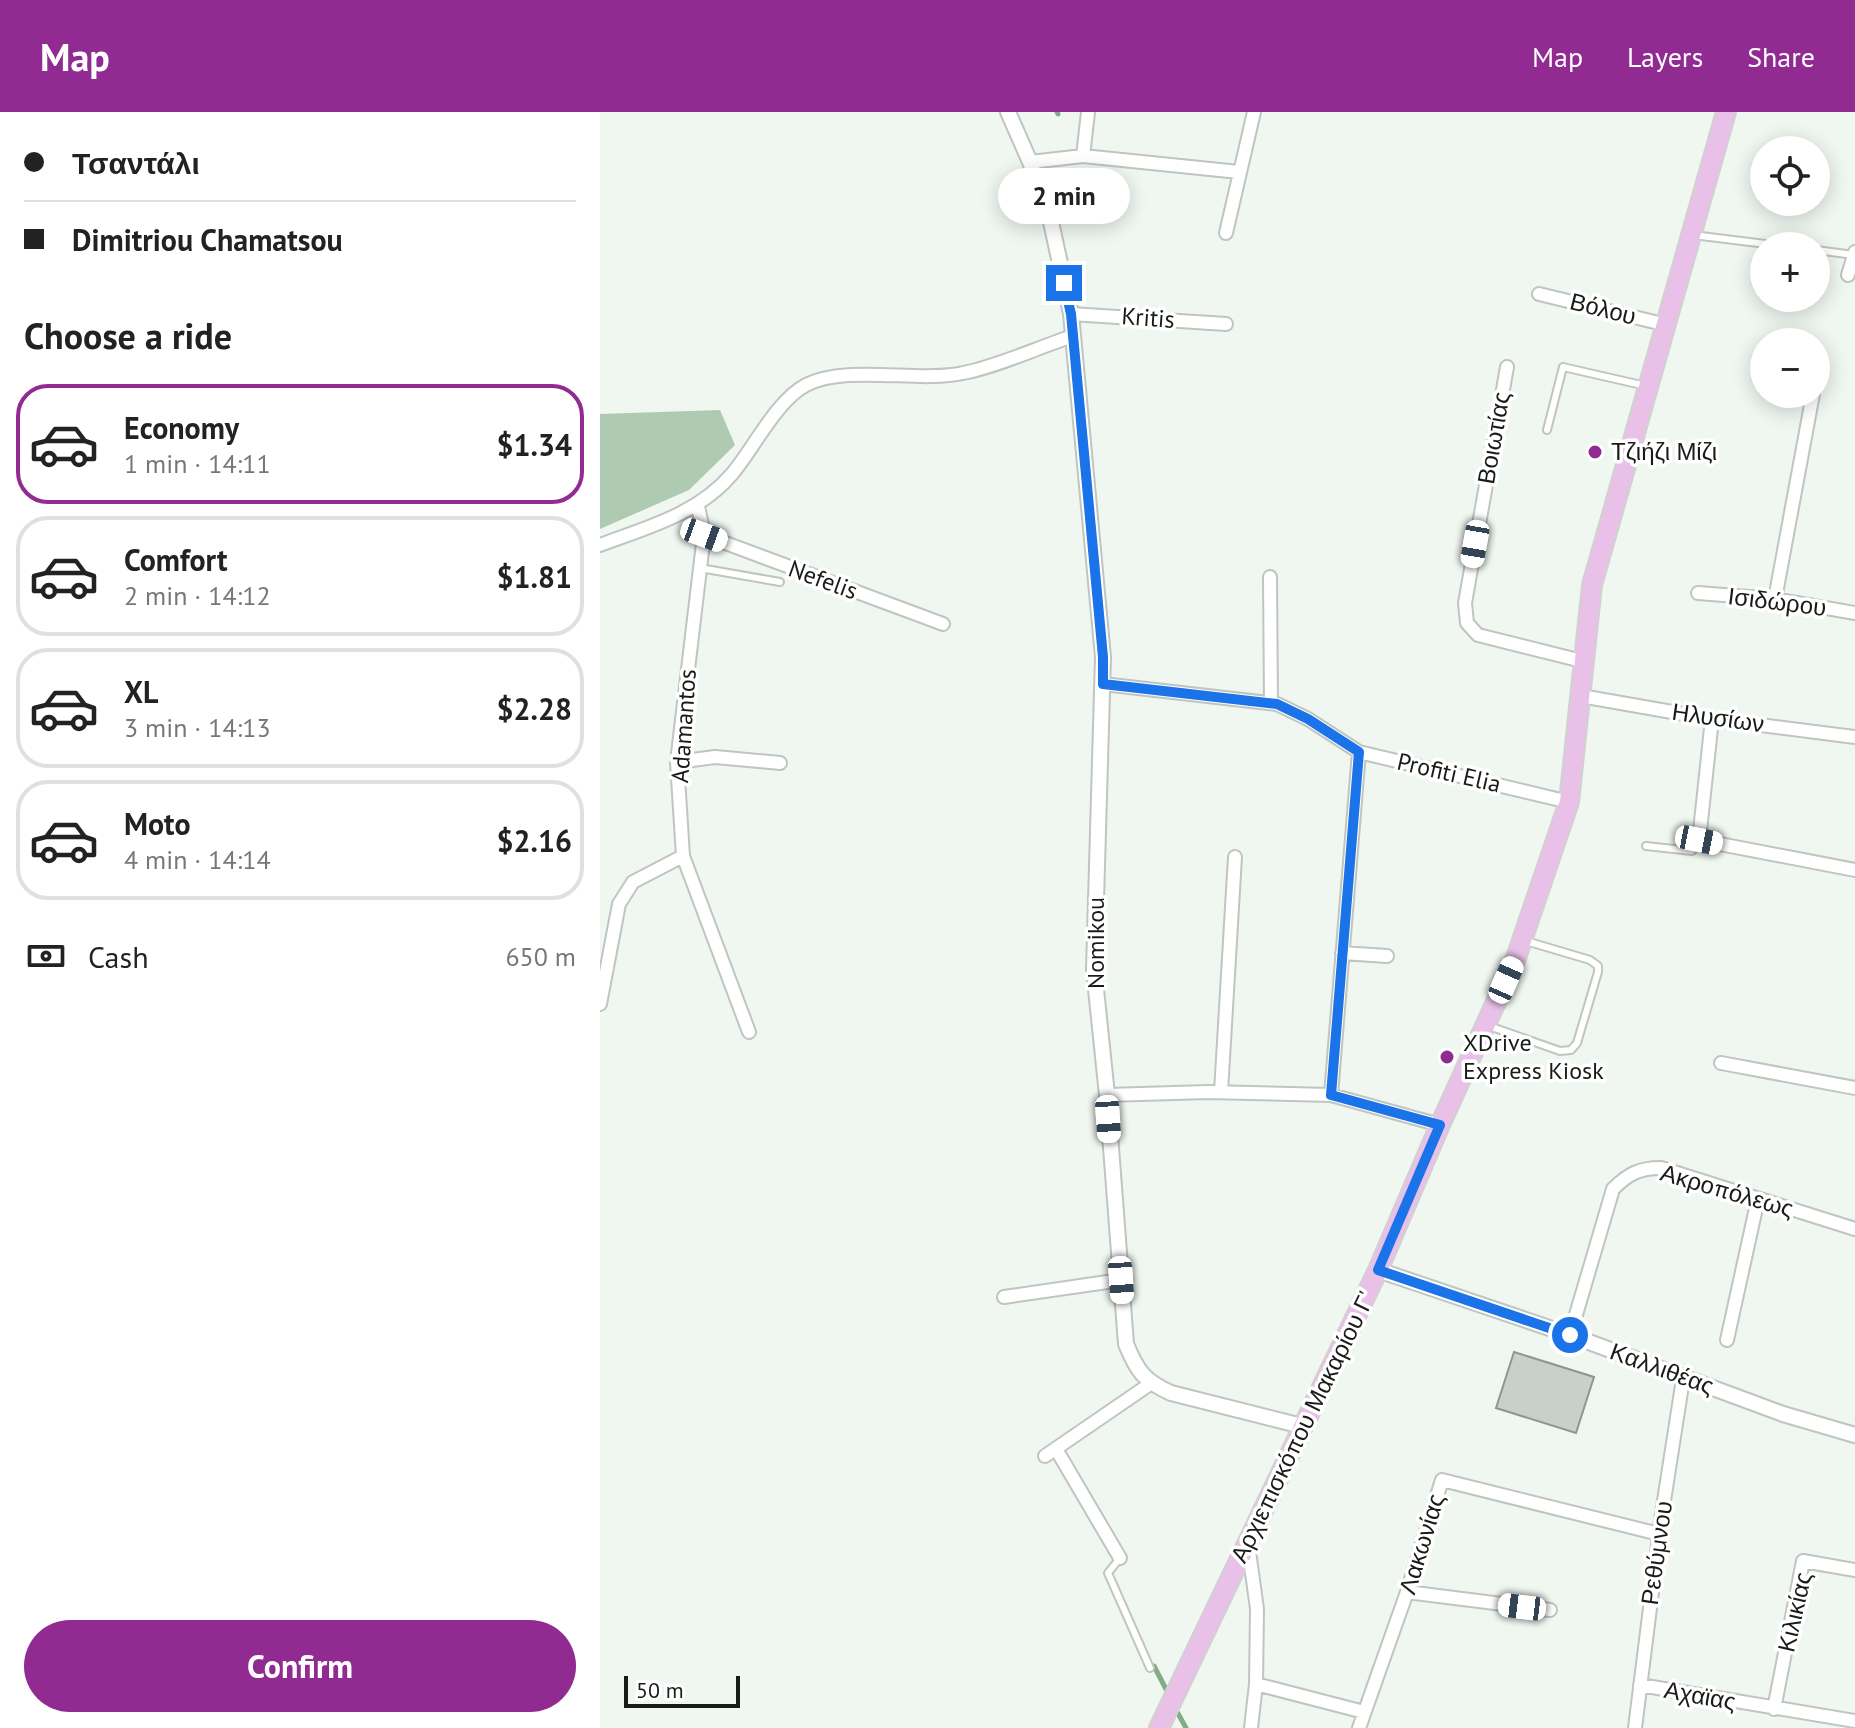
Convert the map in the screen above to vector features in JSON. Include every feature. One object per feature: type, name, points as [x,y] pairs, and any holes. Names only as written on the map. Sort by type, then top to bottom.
[{"type":"main road","name":"Αρχιεπισκόπου Μακαρίου Γ'","points":[[1163,1720],[1378,1270],[1522,940],[1569,802],[1592,585],[1726,112]]},
{"type":"street","name":"Nomikou","points":[[1008,112],[1051,222],[1071,314],[1103,657],[1094,970],[1126,1344],[1135,1366],[1150,1384]]},
{"type":"street","points":[[1083,156],[1088,112]]},
{"type":"street","points":[[1226,233],[1254,112]]},
{"type":"street","points":[[1030,162],[1083,156],[1239,172]]},
{"type":"street","points":[[1848,275],[1855,254]]},
{"type":"street","name":"Βόλου","points":[[1539,294],[1667,325]]},
{"type":"street","name":"Kritis","points":[[1071,314],[1226,324]]},
{"type":"street","points":[[600,545],[698,506],[731,475],[785,403],[805,386],[832,377],[962,374],[1073,336]]},
{"type":"street","name":"Βοιωτίας","points":[[1507,367],[1465,603],[1467,623],[1478,635],[1582,661]]},
{"type":"street","points":[[1775,599],[1810,408]]},
{"type":"street","name":"Adamantos","points":[[698,506],[704,535],[677,762],[683,856],[749,1032]]},
{"type":"street","name":"Nefelis","points":[[704,535],[943,624]]},
{"type":"street","points":[[1270,577],[1271,703]]},
{"type":"street","name":"Ισιδώρου","points":[[1698,593],[1775,599],[1855,613]]},
{"type":"street","name":"Profiti Elia","points":[[1103,684],[1271,703],[1308,719],[1359,752],[1569,802]]},
{"type":"street","name":"Ηλυσίων","points":[[1581,696],[1712,719],[1855,737]]},
{"type":"street","points":[[1712,719],[1699,840],[1855,870]]},
{"type":"street","points":[[1331,1095],[1359,752]]},
{"type":"street","points":[[677,762],[715,757],[780,763]]},
{"type":"street","points":[[600,1004],[619,904],[633,882],[683,856]]},
{"type":"street","points":[[1221,1092],[1235,857]]},
{"type":"street","points":[[1342,953],[1387,956]]},
{"type":"street","points":[[1721,1063],[1855,1088]]},
{"type":"street","points":[[1107,1095],[1221,1092],[1331,1095],[1440,1125]]},
{"type":"street","name":"Ακροπόλεως","points":[[1570,1335],[1613,1189],[1626,1175],[1644,1168],[1661,1168],[1758,1199],[1853,1224]]},
{"type":"street","points":[[1727,1340],[1758,1199]]},
{"type":"street","name":"Καλλιθέας","points":[[1378,1270],[1570,1335],[1783,1414],[1855,1435]]},
{"type":"street","points":[[1004,1297],[1121,1280]]},
{"type":"street","name":"Ρεθύμνου","points":[[1635,1728],[1659,1534],[1683,1379]]},
{"type":"street","points":[[1120,1558],[1050,1453],[1150,1384],[1171,1393],[1302,1426]]},
{"type":"street","name":"Λακωνίας","points":[[1359,1728],[1442,1480],[1659,1534]]},
{"type":"street","points":[[1248,1543],[1257,1609],[1256,1684],[1251,1728]]},
{"type":"street","name":"Κιλικίας","points":[[1774,1709],[1803,1561],[1855,1570]]},
{"type":"street","points":[[1407,1592],[1550,1610]]},
{"type":"street","points":[[1256,1684],[1364,1712]]},
{"type":"street","name":"Αχαϊας","points":[[1640,1685],[1855,1721]]},
{"type":"lane","points":[[1693,235],[1750,242]]},
{"type":"lane","points":[[1830,251],[1855,254]]},
{"type":"lane","points":[[1547,430],[1563,367],[1649,387]]},
{"type":"lane","points":[[700,568],[780,582]]},
{"type":"lane","points":[[1646,846],[1692,851],[1699,840]]},
{"type":"lane","points":[[1486,1025],[1560,1051],[1570,1051],[1577,1043],[1598,966],[1590,960],[1522,940]]},
{"type":"lane","points":[[1120,1558],[1108,1573],[1150,1668]]},
{"type":"green space","points":[[720,410],[735,445],[689,490],[600,529],[600,414]]},
{"type":"building","points":[[1514,1352],[1594,1377],[1576,1433],[1496,1408]]},
{"type":"waterway","points":[[1154,1666],[1169,1695]]},
{"type":"waterway","points":[[1175,1708],[1186,1728]]},
{"type":"place","name":"Τζιήζι Μίζι","points":[[1595,452]]},
{"type":"place","name":"XDrive Express Kiosk","points":[[1447,1057]]},
{"type":"route","points":[[1064,283],[1071,314],[1103,684],[1277,704],[1308,719],[1359,752],[1331,1095],[1440,1125],[1378,1270],[1570,1335]]}]
